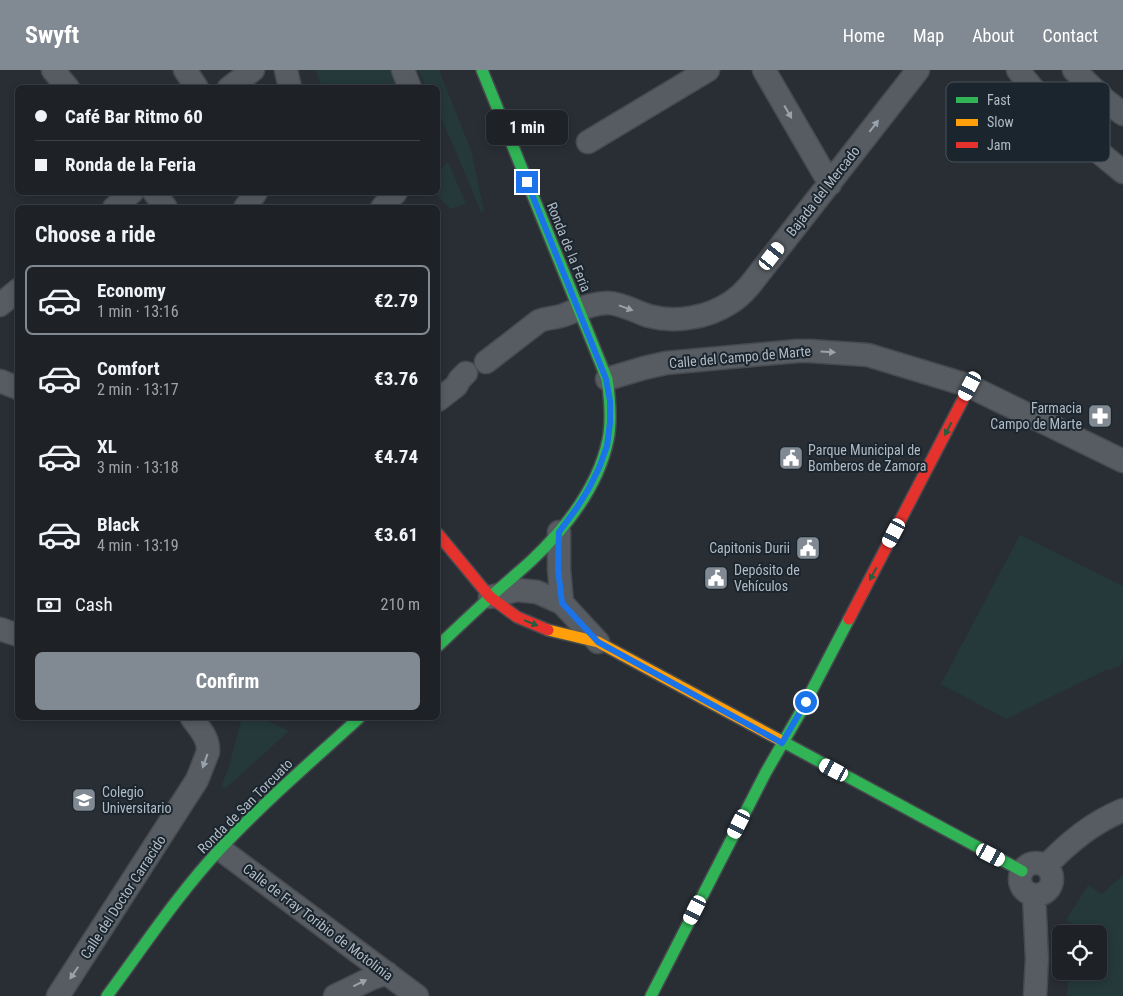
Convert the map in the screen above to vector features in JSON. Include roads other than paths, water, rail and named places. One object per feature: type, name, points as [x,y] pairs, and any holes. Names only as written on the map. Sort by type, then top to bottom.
[{"type":"street","points":[[54,70],[66,85]]},
{"type":"street","points":[[185,70],[195,85]]},
{"type":"street","points":[[233,85],[253,70]]},
{"type":"street","points":[[286,70],[289,85]]},
{"type":"street","points":[[402,70],[409,85]]},
{"type":"street","name":"Ronda de la Feria","points":[[482,70],[606,379]]},
{"type":"street","points":[[588,142],[708,70]]},
{"type":"street","points":[[764,70],[830,184]]},
{"type":"street","name":"Bajada del Mercado","points":[[486,362],[539,321],[596,304],[619,305],[652,316],[674,319],[704,314],[723,307],[740,296],[918,70]]},
{"type":"street","points":[[1018,70],[1028,82]]},
{"type":"street","points":[[1074,70],[1086,82]]},
{"type":"street","points":[[1110,104],[1123,114]]},
{"type":"street","points":[[1110,161],[1123,172]]},
{"type":"street","points":[[117,205],[129,195]]},
{"type":"street","points":[[385,205],[393,195]]},
{"type":"street","points":[[0,305],[15,292]]},
{"type":"street","name":"Calle del Campo de Marte","points":[[606,379],[666,363],[797,351],[868,355],[970,386],[1123,461]]},
{"type":"street","points":[[440,398],[456,386],[466,374]]},
{"type":"street","points":[[440,644],[532,560],[559,532],[588,490],[607,446],[610,401],[606,379]]},
{"type":"street","points":[[0,381],[15,387]]},
{"type":"street","points":[[651,996],[766,772],[800,713],[970,386]]},
{"type":"street","points":[[559,532],[558,569],[562,603]]},
{"type":"street","points":[[440,536],[490,597],[516,617],[551,631],[598,642],[1022,871]]},
{"type":"street","points":[[490,597],[517,590],[537,592],[562,603],[598,642]]},
{"type":"street","points":[[0,629],[15,634]]},
{"type":"street","name":"Calle del Doctor Carracido","points":[[58,996],[197,780],[208,752],[208,747],[206,739],[193,720]]},
{"type":"street","name":"Ronda de San Torcuato","points":[[107,996],[191,882],[220,849],[249,819],[357,720]]},
{"type":"street","points":[[1046,866],[1082,832],[1123,810]]},
{"type":"street","name":"Calle de Fray Toribio de Motolinia","points":[[220,849],[417,996]]},
{"type":"street","points":[[1035,862],[1046,866],[1052,875],[1051,885],[1040,895],[1029,894],[1020,882],[1025,866],[1035,862]]},
{"type":"street","points":[[1034,895],[1037,944],[1035,996]]},
{"type":"street","points":[[334,996],[386,973]]},
{"type":"place","name":"Farmacia Campo de Marte","points":[[1100,416]]},
{"type":"place","name":"Parque Municipal de Bomberos de Zamora","points":[[791,458]]},
{"type":"place","name":"Capitonis Durii","points":[[808,548]]},
{"type":"place","name":"Depósito de Vehículos","points":[[716,578]]},
{"type":"place","name":"Colegio Universitario","points":[[84,800]]}]
